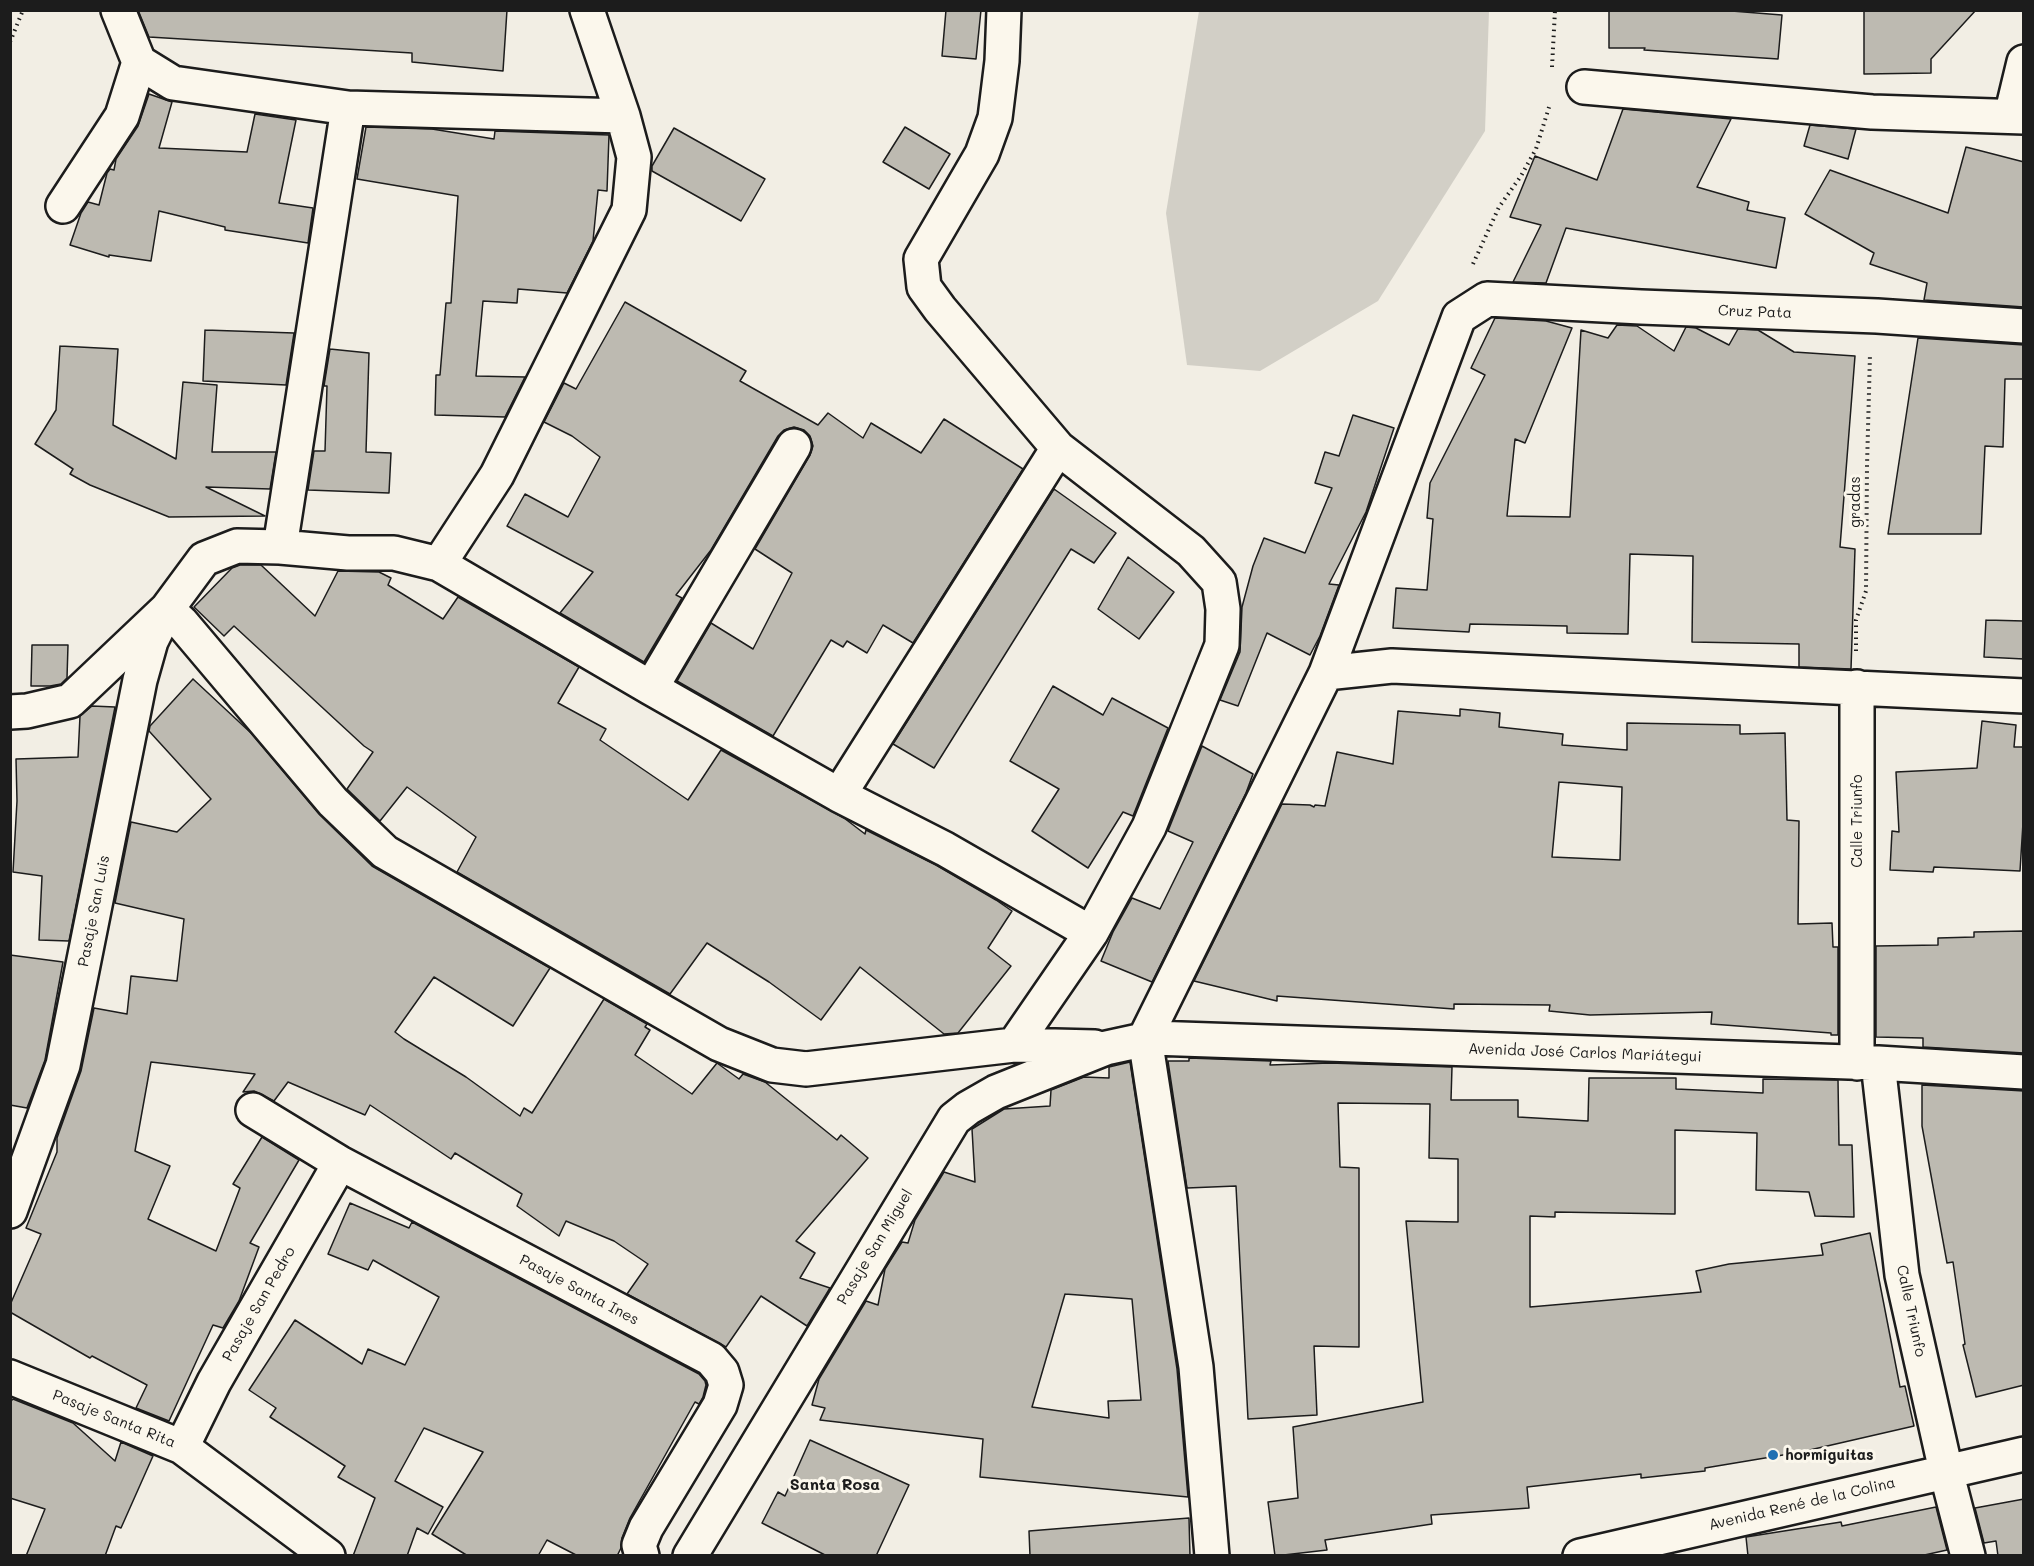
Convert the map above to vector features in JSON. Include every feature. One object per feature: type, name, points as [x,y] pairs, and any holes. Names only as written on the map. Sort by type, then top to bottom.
[{"type":"street","points":[[118,10],[139,62],[173,83],[348,108],[623,116]]},
{"type":"street","points":[[439,564],[497,475],[629,210],[634,157],[623,116],[587,10]]},
{"type":"street","points":[[1004,10],[995,118],[982,154],[921,259],[924,287],[1058,448],[1191,551],[1219,582],[1223,609],[1222,645],[1149,827],[1091,933],[1014,1045]]},
{"type":"street","points":[[63,206],[122,116],[139,62]]},
{"type":"street","points":[[1584,87],[1872,112],[2017,117],[2024,62]]},
{"type":"street","points":[[280,547],[348,108]]},
{"type":"street","points":[[1212,1556],[1196,1367],[1145,1038],[1326,673],[1459,317],[1487,298]]},
{"type":"street","name":"Cruz Pata","points":[[1487,298],[1641,307],[1877,316],[2024,326]]},
{"type":"street","points":[[651,688],[794,446]]},
{"type":"street","points":[[839,795],[1058,448]]},
{"type":"street","points":[[10,712],[27,711],[70,700],[167,609],[204,559],[237,546],[280,547],[348,554],[394,554],[439,564],[839,795],[945,849],[1091,933]]},
{"type":"street","points":[[167,609],[333,802],[385,852],[719,1044],[772,1065],[806,1069],[1014,1045],[1106,1048]]},
{"type":"street","name":"Pasaje San Luis","points":[[10,1211],[63,1065],[140,680],[151,641],[167,609]]},
{"type":"street","points":[[1326,673],[1392,666],[2024,696]]},
{"type":"street","name":"Calle Triunfo","points":[[1857,687],[1868,1063],[1902,1275],[1946,1471],[1968,1556]]},
{"type":"street","name":"Pasaje San Miguel","points":[[690,1556],[954,1119],[996,1092],[1106,1048],[1145,1038]]},
{"type":"street","name":"Avenida José Carlos Mariátegui","points":[[1145,1038],[1868,1063],[2024,1071]]},
{"type":"street","name":"Pasaje Santa Ines","points":[[253,1110],[340,1163],[711,1359],[722,1372],[726,1385],[720,1405],[646,1528],[639,1545],[642,1556]]},
{"type":"street","name":"Pasaje San Pedro","points":[[182,1447],[214,1382],[340,1163]]},
{"type":"street","name":"Pasaje Santa Rita","points":[[10,1377],[182,1447],[328,1556]]},
{"type":"street","name":"Avenida René de la Colina","points":[[1580,1556],[2024,1454]]},
{"type":"path","points":[[10,42],[23,10]]},
{"type":"path","points":[[1552,78],[1555,10]]},
{"type":"path","points":[[1487,298],[1466,282],[1471,267],[1499,207],[1521,176],[1536,149],[1551,101],[1584,87]]},
{"type":"path","name":"gradas","points":[[1857,687],[1856,620],[1866,591],[1871,327],[1877,316]]},
{"type":"shaded area","points":[[1199,11],[1489,11],[1485,131],[1378,301],[1260,371],[1187,365],[1166,213]]},
{"type":"building","points":[[138,10],[507,10],[503,71],[412,62],[412,53],[149,37]]},
{"type":"building","points":[[946,10],[981,10],[976,59],[942,56]]},
{"type":"building","points":[[1609,10],[1719,10],[1782,15],[1778,59],[1644,50],[1645,48],[1609,48]]},
{"type":"building","points":[[1864,10],[1976,10],[1931,59],[1931,73],[1864,74]]},
{"type":"building","points":[[149,94],[172,102],[159,148],[247,152],[255,114],[296,120],[279,203],[313,208],[308,243],[225,230],[225,227],[159,211],[151,261],[109,255],[109,257],[70,245],[81,213],[88,202],[99,205],[107,173],[110,169],[114,170],[116,159],[138,126]]},
{"type":"building","points":[[1623,109],[1731,119],[1697,187],[1749,202],[1747,210],[1785,218],[1776,268],[1566,228],[1546,283],[1513,282],[1541,225],[1510,217],[1535,156],[1597,180]]},
{"type":"building","points":[[1810,125],[1856,129],[1848,159],[1804,146]]},
{"type":"building","points":[[366,127],[432,129],[494,139],[495,131],[609,135],[607,191],[598,190],[593,241],[567,293],[518,289],[517,303],[483,301],[476,376],[525,377],[505,417],[435,415],[436,375],[440,375],[446,303],[451,303],[458,196],[357,179]]},
{"type":"building","points":[[905,127],[950,154],[929,189],[883,162]]},
{"type":"building","points":[[674,128],[765,179],[741,221],[652,171],[652,166]]},
{"type":"building","points":[[1966,147],[2024,162],[2024,307],[1924,300],[1927,283],[1870,264],[1874,253],[1805,214],[1830,170],[1948,213]]},
{"type":"building","points":[[625,302],[746,371],[740,381],[818,425],[828,413],[863,438],[871,423],[921,453],[944,419],[1023,469],[913,643],[883,625],[867,653],[847,641],[843,647],[831,640],[773,736],[677,681],[711,623],[753,649],[792,573],[755,549],[810,455],[813,446],[810,436],[804,430],[794,427],[784,430],[778,436],[711,550],[676,595],[682,598],[644,662],[560,613],[593,572],[507,526],[525,494],[568,517],[600,457],[572,436],[544,422],[564,383],[576,389]]},
{"type":"building","points":[[1495,318],[1546,321],[1572,328],[1525,443],[1515,439],[1507,516],[1570,517],[1581,330],[1608,338],[1617,325],[1637,326],[1674,351],[1686,327],[1696,328],[1729,345],[1738,329],[1758,330],[1794,352],[1855,356],[1840,547],[1855,549],[1851,669],[1799,667],[1799,644],[1692,642],[1693,556],[1630,554],[1628,634],[1567,633],[1567,626],[1470,624],[1469,632],[1393,628],[1396,588],[1427,590],[1433,519],[1427,518],[1430,483],[1485,375],[1471,368]]},
{"type":"building","points":[[205,330],[294,333],[286,385],[203,381]]},
{"type":"building","points":[[1918,338],[2024,345],[2024,379],[2005,379],[2003,447],[1985,446],[1981,534],[1888,534]]},
{"type":"building","points":[[60,346],[118,349],[113,425],[176,459],[183,382],[217,385],[212,452],[276,452],[270,489],[206,487],[265,516],[169,517],[90,485],[70,474],[73,469],[35,444],[56,410]]},
{"type":"building","points":[[330,349],[369,353],[366,452],[391,453],[389,493],[308,490],[314,451],[325,451],[327,386],[324,386]]},
{"type":"building","points":[[1353,415],[1394,428],[1366,512],[1329,584],[1339,585],[1320,636],[1310,655],[1267,633],[1238,706],[1220,700],[1240,652],[1242,607],[1253,566],[1264,538],[1305,553],[1332,488],[1315,483],[1325,452],[1339,456]]},
{"type":"building","points":[[1054,489],[1116,533],[1094,563],[1071,549],[934,768],[893,744]]},
{"type":"building","points":[[1128,557],[1174,592],[1139,639],[1098,609]]},
{"type":"building","points":[[240,565],[261,565],[315,616],[338,571],[379,572],[391,578],[388,585],[443,619],[458,597],[579,667],[558,703],[606,729],[600,740],[688,800],[721,750],[844,818],[865,834],[866,830],[936,865],[996,900],[1012,911],[988,948],[1011,966],[958,1033],[944,1034],[860,967],[821,1020],[769,982],[707,943],[670,994],[457,872],[476,837],[407,787],[380,821],[347,789],[373,752],[234,626],[224,636],[194,607],[232,568]]},
{"type":"building","points":[[1986,620],[2024,621],[2024,659],[1984,657]]},
{"type":"building","points":[[32,645],[68,645],[67,678],[61,684],[31,686]]},
{"type":"building","points":[[193,679],[251,733],[319,814],[372,866],[550,968],[513,1026],[434,977],[395,1032],[404,1039],[466,1077],[520,1116],[524,1108],[532,1113],[604,999],[647,1024],[645,1027],[650,1030],[635,1055],[692,1094],[717,1063],[739,1079],[743,1074],[765,1082],[837,1140],[841,1135],[868,1158],[796,1241],[815,1253],[800,1278],[830,1288],[807,1326],[761,1296],[726,1347],[627,1294],[648,1264],[614,1241],[566,1221],[559,1236],[517,1206],[522,1194],[455,1153],[451,1159],[370,1105],[365,1115],[288,1082],[274,1101],[254,1091],[243,1092],[255,1074],[151,1062],[135,1151],[170,1166],[148,1219],[216,1251],[240,1188],[233,1184],[262,1137],[299,1160],[250,1243],[259,1247],[239,1301],[223,1328],[213,1325],[169,1421],[136,1408],[147,1385],[92,1356],[90,1358],[10,1312],[10,1305],[41,1234],[26,1228],[57,1152],[57,1138],[81,1071],[94,1008],[127,1014],[131,976],[177,981],[184,919],[115,903],[131,822],[177,832],[211,799],[149,731],[150,726]]},
{"type":"building","points":[[1053,686],[1103,715],[1112,698],[1168,728],[1133,816],[1123,812],[1088,868],[1032,831],[1059,789],[1010,761]]},
{"type":"building","points":[[92,706],[115,707],[69,941],[39,940],[42,876],[13,872],[17,801],[16,759],[78,757],[80,716]]},
{"type":"building","points":[[1460,709],[1500,713],[1499,727],[1563,734],[1562,745],[1627,750],[1627,723],[1740,725],[1740,734],[1785,733],[1787,820],[1799,821],[1798,924],[1832,923],[1833,947],[1838,947],[1838,1035],[1711,1024],[1712,1012],[1590,1015],[1549,1011],[1550,1005],[1454,1004],[1454,1009],[1277,996],[1277,1001],[1194,981],[1282,804],[1325,806],[1337,752],[1393,764],[1398,711],[1460,716]],"holes":[[[1559,782],[1622,787],[1620,860],[1552,857]]]},
{"type":"building","points":[[1982,721],[2016,725],[2014,747],[2024,747],[2024,807],[2020,871],[1934,867],[1933,872],[1890,870],[1892,831],[1899,832],[1896,772],[1977,768]]},
{"type":"building","points":[[1202,746],[1253,774],[1246,793],[1152,982],[1101,961],[1113,932],[1132,898],[1160,909],[1193,842],[1168,831]]},
{"type":"building","points":[[2024,931],[2024,1053],[1923,1047],[1923,1038],[1876,1037],[1876,946],[1938,945],[1938,938],[1974,937],[1974,932]]},
{"type":"building","points":[[10,955],[63,962],[45,1060],[27,1108],[10,1105]]},
{"type":"building","points":[[1189,1058],[1271,1061],[1270,1065],[1330,1063],[1452,1067],[1451,1100],[1518,1100],[1518,1117],[1588,1121],[1589,1078],[1676,1078],[1676,1089],[1763,1093],[1763,1079],[1838,1080],[1839,1145],[1852,1145],[1854,1217],[1815,1216],[1809,1192],[1756,1190],[1757,1133],[1675,1130],[1675,1214],[1555,1212],[1555,1217],[1530,1216],[1530,1307],[1701,1292],[1696,1271],[1729,1264],[1823,1255],[1821,1244],[1870,1233],[1900,1387],[1905,1386],[1914,1426],[1801,1452],[1705,1468],[1705,1471],[1641,1478],[1641,1474],[1527,1487],[1529,1508],[1431,1515],[1432,1524],[1325,1540],[1327,1550],[1275,1556],[1268,1502],[1298,1498],[1293,1427],[1423,1402],[1406,1221],[1458,1222],[1458,1159],[1429,1158],[1430,1104],[1338,1103],[1340,1167],[1359,1168],[1359,1347],[1314,1346],[1317,1415],[1248,1419],[1236,1186],[1187,1188],[1168,1061],[1189,1061]]},
{"type":"building","points":[[1130,1062],[1177,1369],[1188,1497],[980,1477],[983,1439],[820,1420],[825,1408],[812,1405],[819,1379],[866,1301],[878,1305],[885,1269],[902,1242],[908,1243],[915,1220],[944,1172],[975,1182],[972,1129],[1004,1109],[1050,1106],[1051,1090],[1084,1077],[1109,1078],[1109,1067]],"holes":[[[1065,1294],[1132,1299],[1141,1400],[1108,1401],[1109,1418],[1032,1407]]]},
{"type":"building","points":[[1922,1085],[2024,1091],[2024,1385],[1976,1397],[1963,1345],[1965,1344],[1953,1262],[1947,1263],[1922,1126]]},
{"type":"building","points":[[350,1203],[409,1228],[412,1222],[699,1374],[705,1381],[703,1397],[699,1404],[695,1402],[630,1518],[617,1556],[578,1556],[547,1540],[538,1556],[468,1556],[432,1534],[483,1452],[424,1428],[395,1481],[443,1507],[428,1534],[417,1528],[407,1556],[353,1556],[375,1498],[338,1477],[345,1466],[270,1417],[276,1408],[249,1390],[295,1320],[362,1364],[368,1349],[405,1365],[439,1297],[373,1260],[368,1270],[328,1254]]},
{"type":"building","points":[[13,1399],[73,1423],[115,1461],[121,1442],[153,1456],[121,1528],[116,1526],[105,1556],[26,1556],[45,1509],[10,1498],[10,1402]]},
{"type":"building","points":[[810,1440],[909,1485],[876,1556],[827,1556],[762,1523],[778,1492],[785,1496]]},
{"type":"building","points":[[2024,1499],[2024,1556],[1998,1556],[1996,1541],[1984,1543],[1975,1508]]},
{"type":"building","points":[[1936,1507],[1947,1550],[1920,1556],[1748,1556],[1746,1537],[1841,1522],[1842,1526]]},
{"type":"building","points":[[1189,1518],[1190,1556],[1030,1556],[1029,1531]]},
{"type":"place","name":"hormiguitas","points":[[1773,1455]]},
{"type":"district","name":"Santa Rosa","points":[[835,1485]]}]
